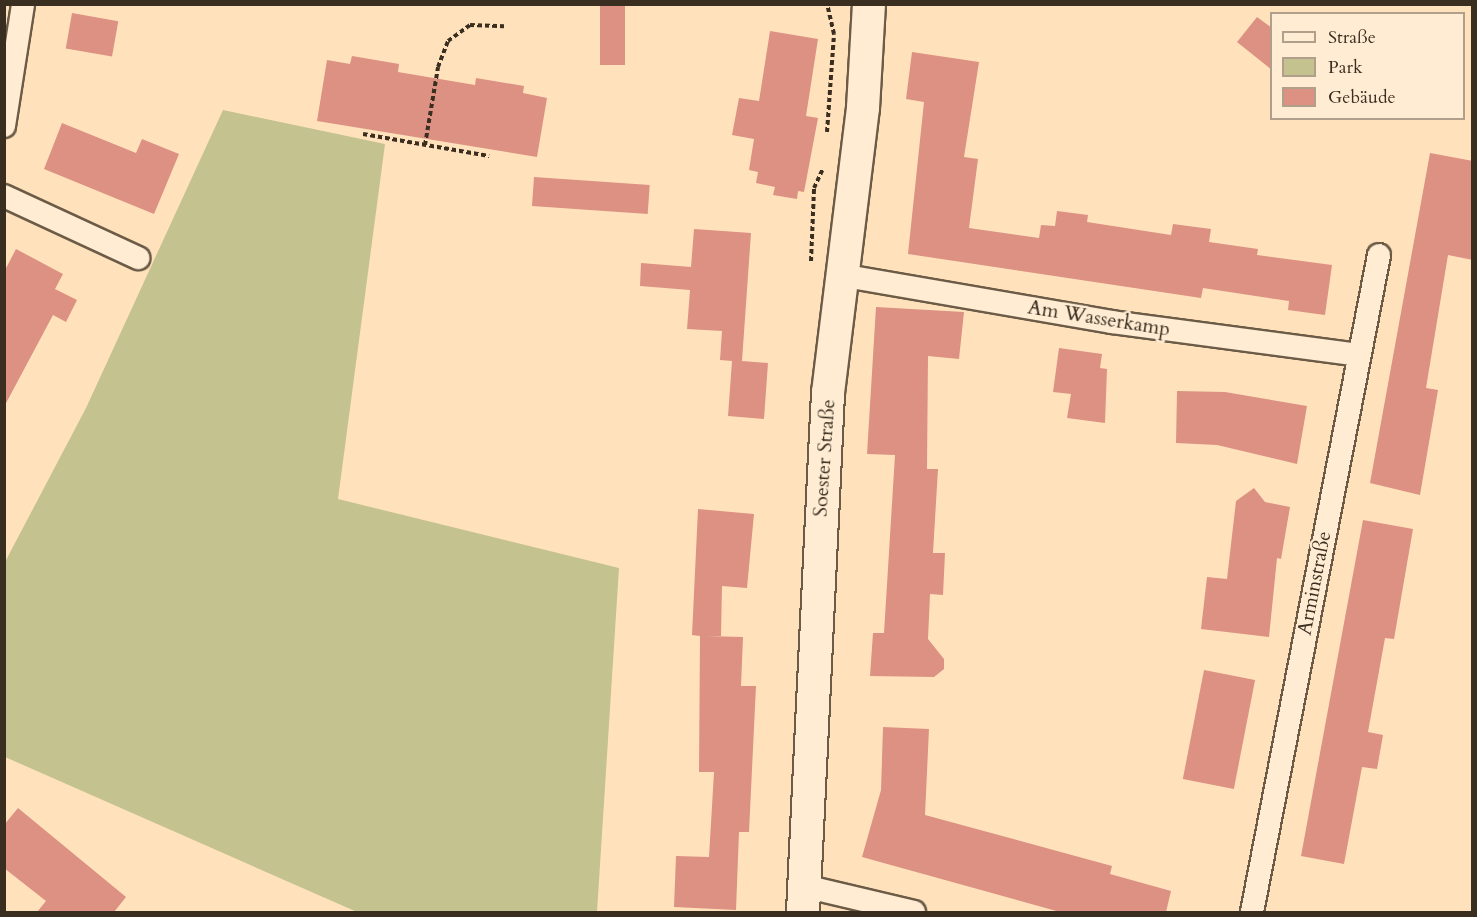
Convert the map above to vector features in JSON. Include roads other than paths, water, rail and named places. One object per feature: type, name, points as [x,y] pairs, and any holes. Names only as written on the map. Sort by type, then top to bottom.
[{"type":"main road","name":"Soester Straße","points":[[803,899],[817,548],[840,275],[863,108],[869,4]]},
{"type":"street","points":[[4,126],[23,4]]},
{"type":"street","points":[[4,196],[138,258]]},
{"type":"street","name":"Arminstraße","points":[[1252,912],[1379,255]]},
{"type":"street","name":"Am Wasserkamp","points":[[840,275],[1112,322],[1359,355]]},
{"type":"street","points":[[803,899],[914,912]]}]
